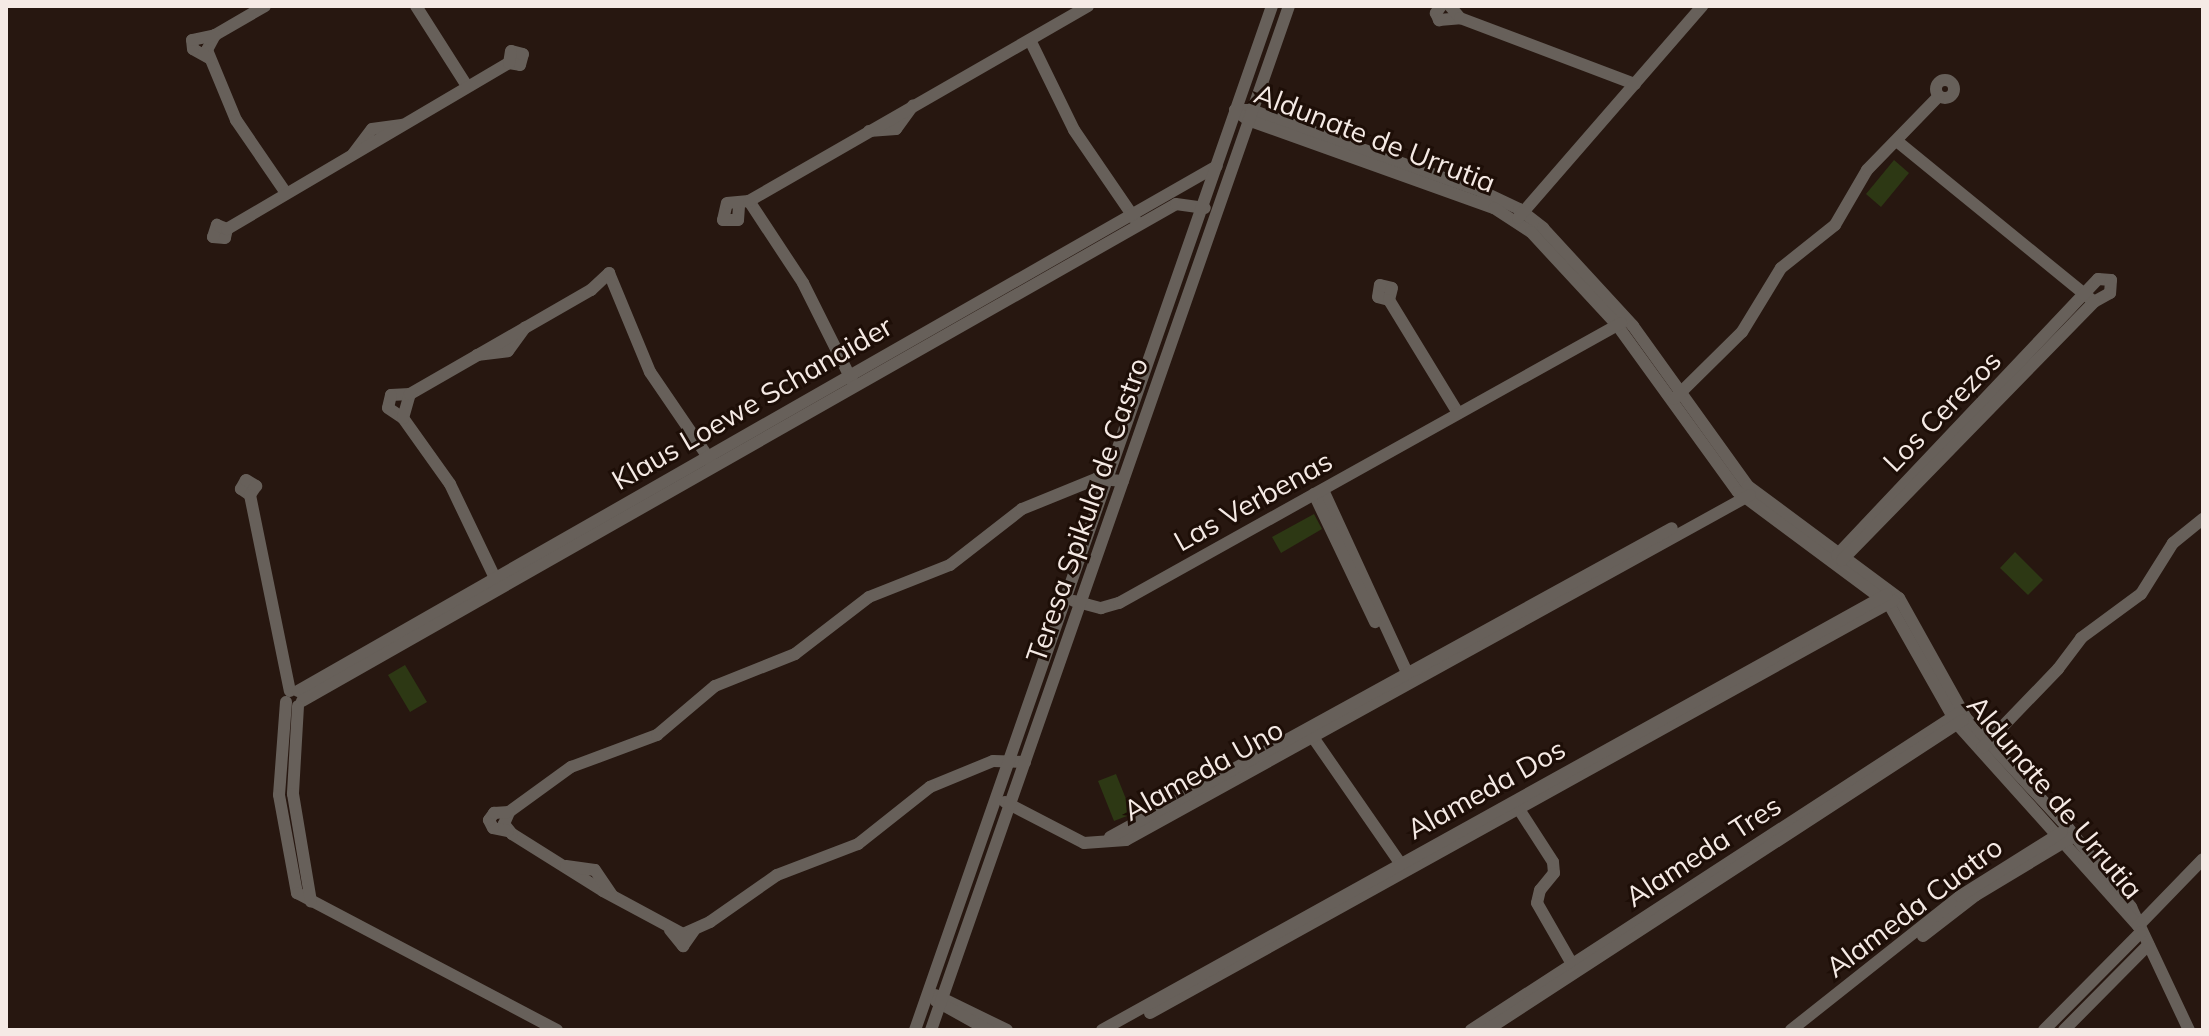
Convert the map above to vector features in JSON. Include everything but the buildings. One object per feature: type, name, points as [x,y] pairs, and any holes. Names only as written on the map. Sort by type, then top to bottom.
[{"type":"street","points":[[265,6],[215,35],[196,36],[191,42],[209,58],[236,120],[286,193]]},
{"type":"street","points":[[416,6],[467,86]]},
{"type":"street","points":[[852,381],[807,290],[744,203],[869,131],[896,129],[913,106],[1088,6]]},
{"type":"street","name":"Teresa Spikula de Castro","points":[[915,1030],[1272,6]]},
{"type":"street","name":"Teresa Spikula de Castro","points":[[931,1030],[1289,6]]},
{"type":"street","points":[[1441,6],[1436,13],[1439,20],[1460,18],[1632,82]]},
{"type":"street","points":[[1450,6],[1460,18]]},
{"type":"street","points":[[1632,82],[1693,6]]},
{"type":"street","points":[[1518,214],[1702,6]]},
{"type":"street","points":[[1030,40],[1074,130],[1139,225]]},
{"type":"street","points":[[227,229],[353,154],[375,127],[402,125],[509,63]]},
{"type":"street","points":[[1676,398],[1746,326],[1781,268],[1835,225],[1867,170],[1898,142],[1939,96]]},
{"type":"street","name":"Aldunate de Urrutia","points":[[1235,110],[1518,214],[1622,323],[1746,492],[1891,597],[1959,718],[2066,835],[2126,919],[2140,929],[2189,1030]]},
{"type":"street","name":"Los Cerezos","points":[[1839,558],[2094,295],[1898,142]]},
{"type":"street","points":[[1215,165],[1231,170]]},
{"type":"street","name":"Klaus Loewe Schanaider","points":[[295,698],[501,591],[1131,212],[1215,165]]},
{"type":"street","name":"Klaus Loewe Schanaider","points":[[852,381],[1179,202],[1216,212]]},
{"type":"street","points":[[501,591],[455,491],[403,418],[388,408],[387,398],[410,394],[477,355],[508,351],[525,328],[591,290],[609,273],[650,372],[712,462]]},
{"type":"street","points":[[1389,300],[1458,413]]},
{"type":"street","name":"Las Verbenas","points":[[1066,598],[1101,608],[1119,603],[1622,323]]},
{"type":"street","name":"Klaus Loewe Schanaider","points":[[295,698],[494,578],[712,462]]},
{"type":"street","points":[[1025,762],[1009,758],[923,791],[858,844],[777,875],[694,930],[683,946],[670,930],[612,895],[595,870],[566,866],[508,831],[504,821],[509,812],[571,767],[657,735],[722,681],[802,650],[869,597],[950,565],[1022,509],[1107,477],[1123,481]]},
{"type":"street","points":[[1318,492],[1407,680]]},
{"type":"street","name":"Alameda Uno","points":[[996,795],[1078,841],[1112,845],[1746,492]]},
{"type":"street","points":[[250,495],[295,698],[279,795],[294,887],[311,902],[557,1030]]},
{"type":"street","points":[[1983,746],[2058,669],[2081,638],[2141,594],[2173,543],[2203,519]]},
{"type":"street","name":"Alameda Dos","points":[[1102,1030],[1403,868],[1891,597]]},
{"type":"street","name":"Alameda Tres","points":[[1478,1029],[1959,718]]},
{"type":"street","points":[[1311,733],[1403,868]]},
{"type":"street","points":[[1517,805],[1553,862],[1554,873],[1540,890],[1537,903],[1574,968]]},
{"type":"street","name":"Alameda Cuatro","points":[[1791,1030],[1960,896],[2066,835]]},
{"type":"street","name":"Alameda Cuatro","points":[[1805,1030],[1964,904],[2066,835]]},
{"type":"street","points":[[2044,1030],[2203,859]]},
{"type":"street","name":"Alameda Dos","points":[[1119,1030],[1403,868]]},
{"type":"street","points":[[2064,1030],[2148,945]]},
{"type":"street","points":[[927,993],[1007,1030]]},
{"type":"street","points":[[941,1000],[988,1030]]},
{"type":"green space","points":[[1894,160],[1909,173],[1881,207],[1866,194]]},
{"type":"green space","points":[[1314,514],[1322,529],[1281,553],[1272,537]]},
{"type":"green space","points":[[2015,552],[2043,580],[2028,595],[2000,568]]},
{"type":"green space","points":[[405,665],[427,702],[410,712],[388,675]]},
{"type":"green space","points":[[1116,774],[1132,814],[1114,821],[1098,781]]}]
